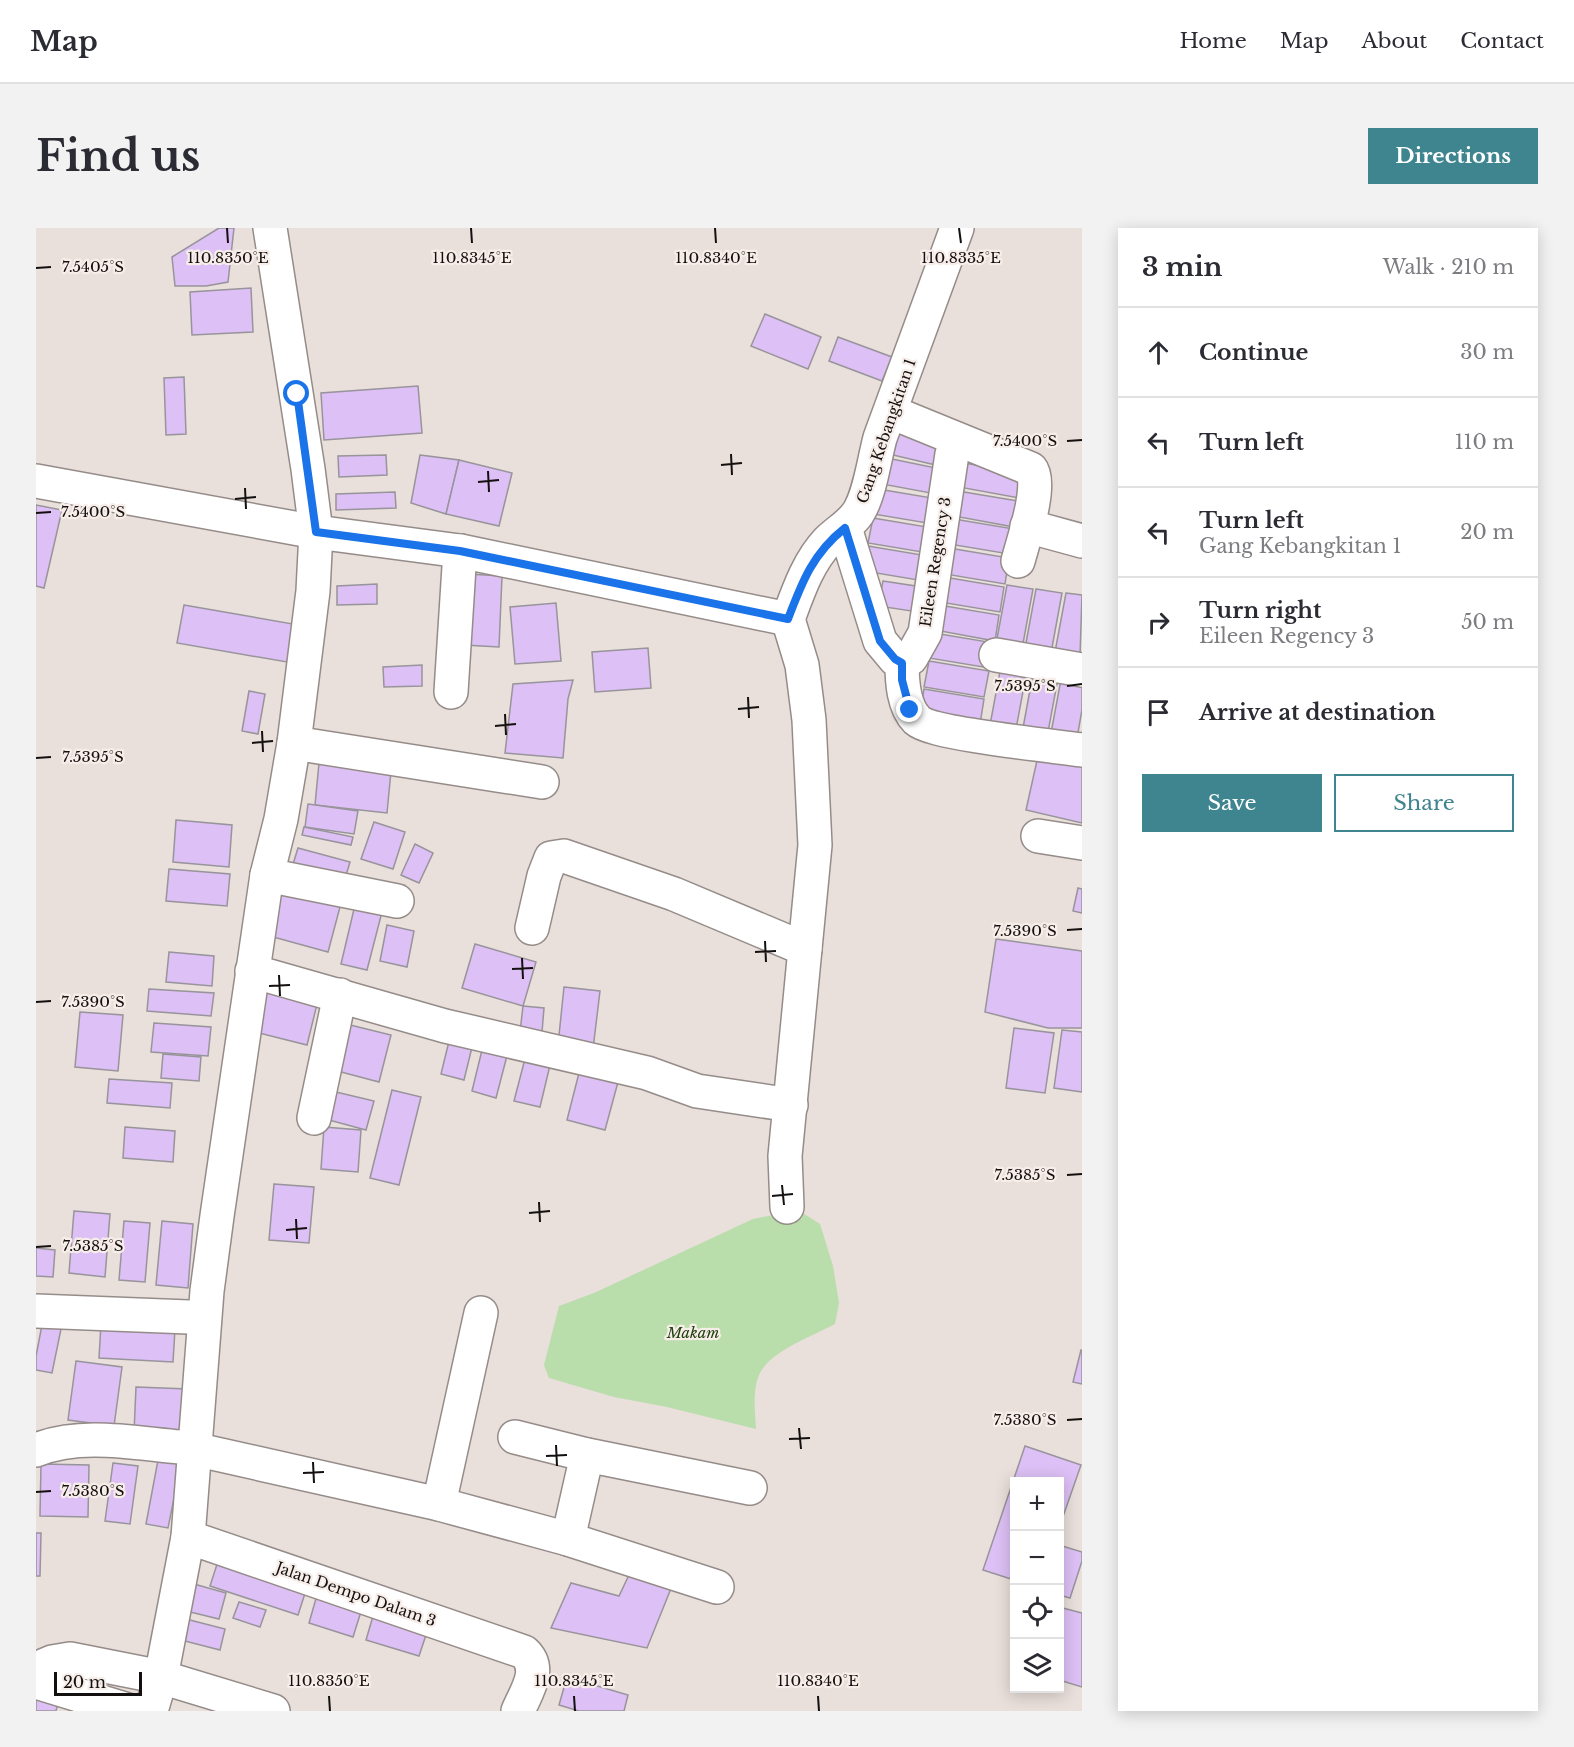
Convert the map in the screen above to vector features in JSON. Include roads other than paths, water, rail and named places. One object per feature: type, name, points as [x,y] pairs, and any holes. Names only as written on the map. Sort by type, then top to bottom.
[{"type":"street","points":[[152,1711],[161,1677],[188,1537],[187,1448],[207,1291],[252,971],[267,875],[281,819],[294,743],[309,634],[316,532],[299,405],[270,228]]},
{"type":"street","name":"Gang Kebangkitan 1","points":[[788,619],[801,585],[816,556],[828,541],[845,528],[858,513],[868,490],[875,457],[957,228]]},
{"type":"street","points":[[891,412],[1030,469],[1034,473],[1036,480],[1018,561]]},
{"type":"street","name":"Eileen Regency 3","points":[[902,663],[911,658],[925,633],[952,454]]},
{"type":"street","points":[[36,481],[316,532],[460,551],[788,619],[802,665],[809,720],[816,845],[785,1156],[787,1208]]},
{"type":"street","points":[[1027,526],[1082,541]]},
{"type":"street","points":[[845,528],[880,641],[895,659],[902,663],[902,680],[910,710],[918,721],[942,730],[1082,750]]},
{"type":"street","points":[[451,692],[460,551]]},
{"type":"street","points":[[996,655],[1082,670]]},
{"type":"street","points":[[294,743],[542,782]]},
{"type":"street","points":[[1038,836],[1082,843]]},
{"type":"street","points":[[532,928],[544,876],[551,858],[564,856],[674,894],[805,949]]},
{"type":"street","points":[[267,875],[397,901]]},
{"type":"street","points":[[252,971],[445,1026],[647,1073],[697,1091],[791,1105]]},
{"type":"street","points":[[314,1118],[340,995]]},
{"type":"street","points":[[36,1311],[189,1317]]},
{"type":"street","points":[[439,1504],[481,1312]]},
{"type":"street","points":[[515,1437],[587,1455],[750,1488]]},
{"type":"street","points":[[36,1450],[80,1440],[187,1448],[439,1504],[568,1539],[717,1587]]},
{"type":"street","points":[[568,1539],[587,1455]]},
{"type":"street","name":"Jalan Dempo Dalam 3","points":[[188,1537],[524,1652],[530,1658],[533,1666],[532,1679],[518,1711]]},
{"type":"street","points":[[36,1670],[52,1662],[70,1659],[161,1677],[273,1711]]},
{"type":"street","points":[[36,1682],[131,1711]]},
{"type":"park label","name":"Makam","points":[[693,1332]]}]
